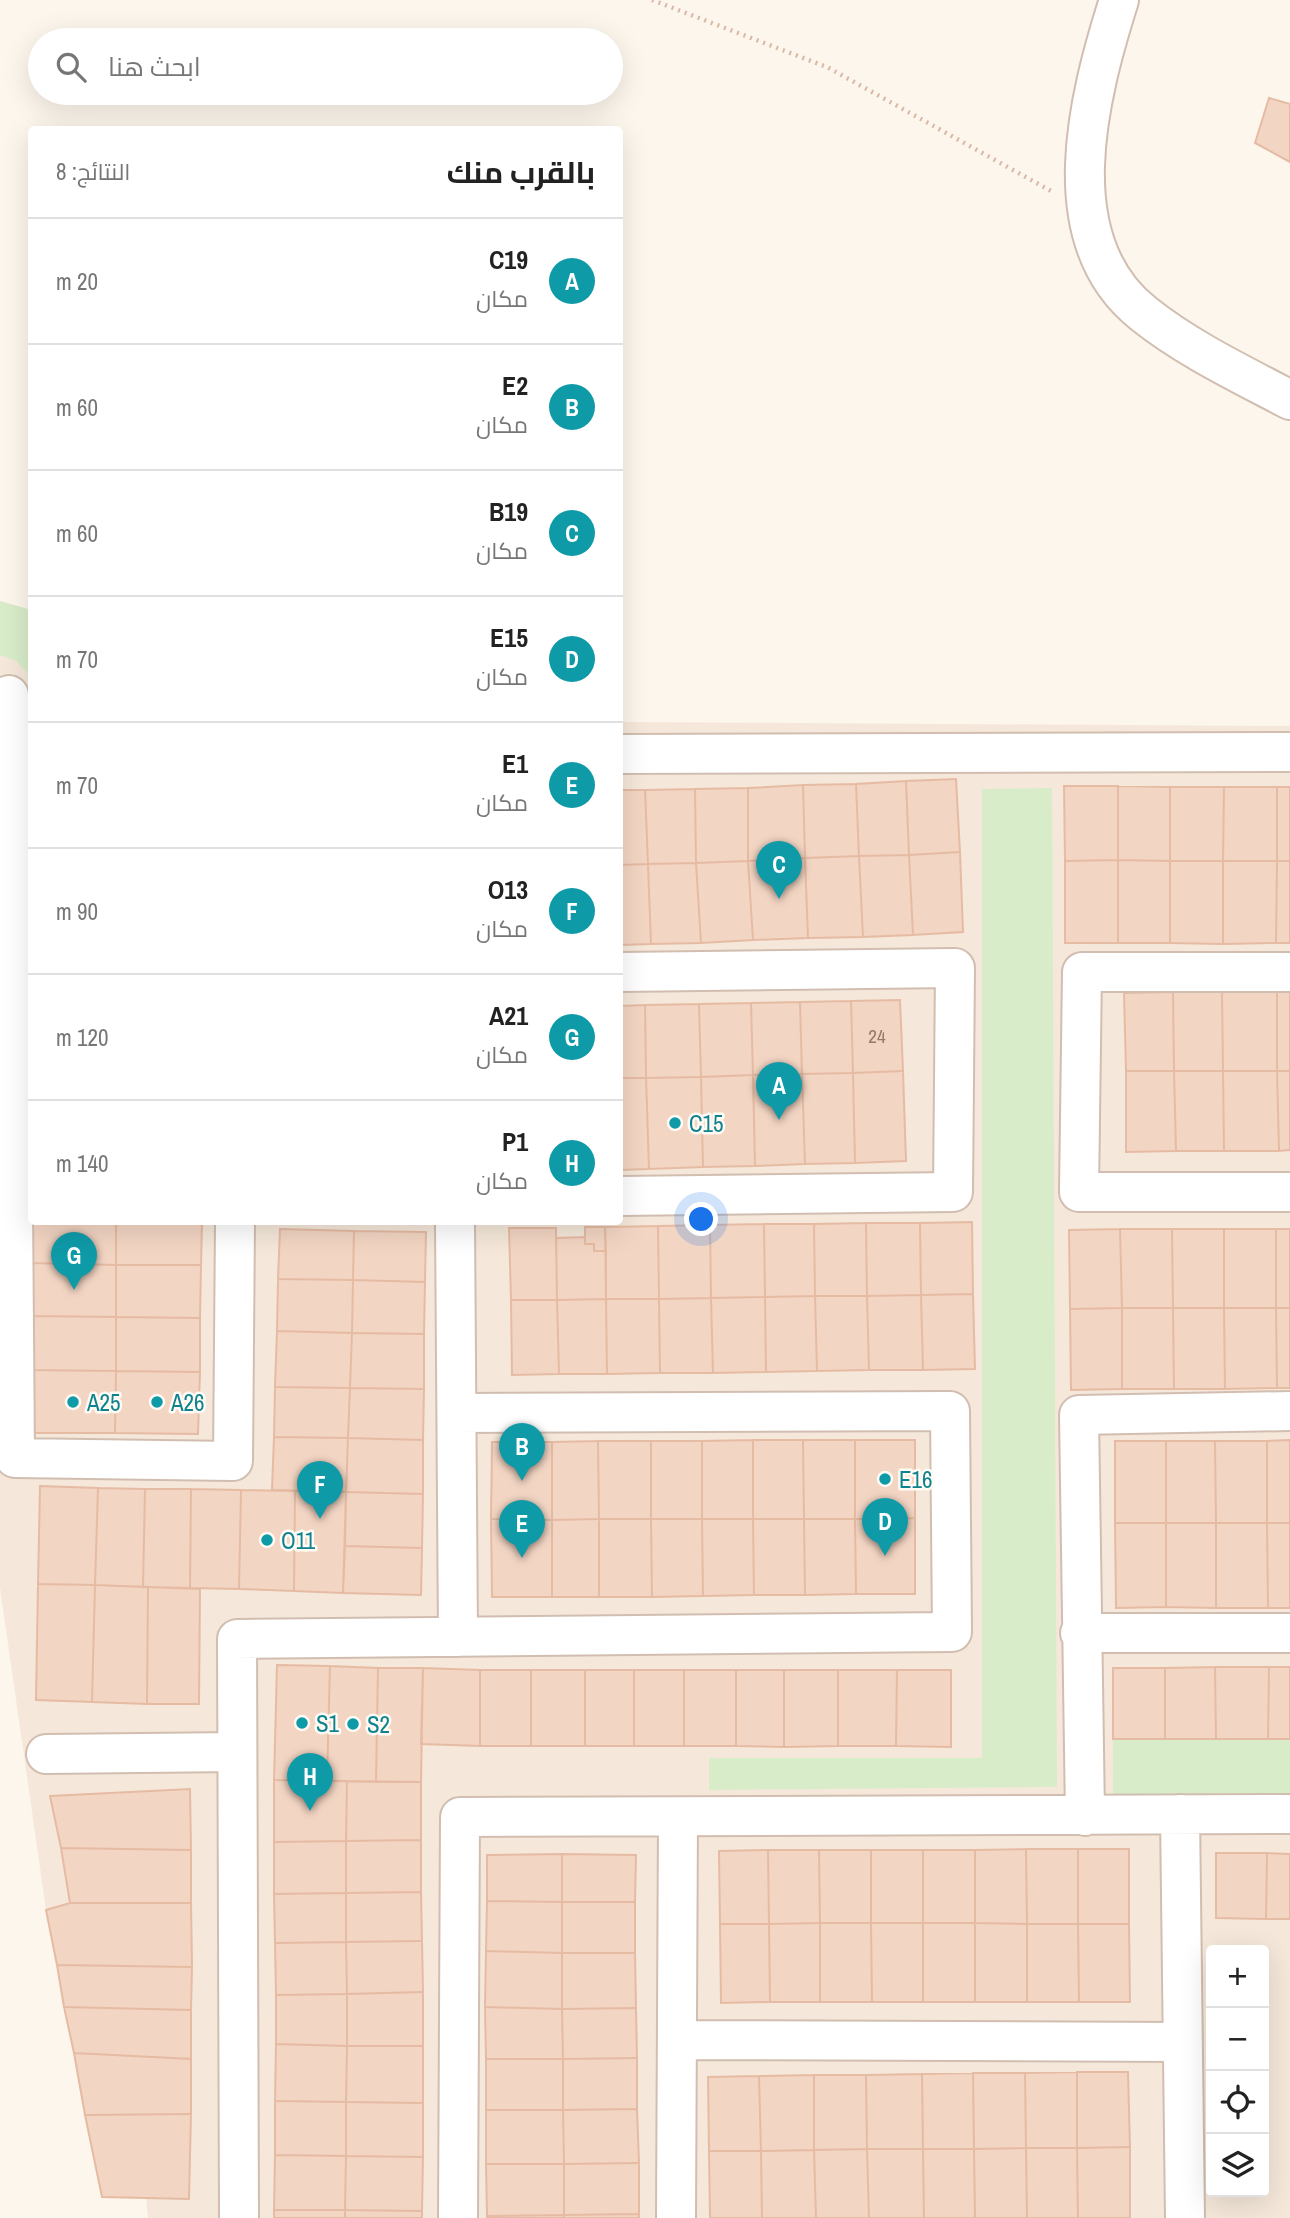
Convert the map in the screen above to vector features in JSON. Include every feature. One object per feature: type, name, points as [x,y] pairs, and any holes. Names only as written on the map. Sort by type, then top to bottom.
[{"type":"street","points":[[1119,0],[1104,48],[1086,127],[1088,212],[1108,271],[1143,313],[1203,353],[1290,400]]},
{"type":"street","points":[[9,695],[15,1458],[233,1461],[235,1225]]},
{"type":"street","points":[[623,754],[1290,752]]},
{"type":"street","points":[[623,972],[955,968],[953,1192],[623,1196]]},
{"type":"street","points":[[1290,972],[1082,972],[1079,1192],[1290,1192]]},
{"type":"street","points":[[455,1225],[458,1637]]},
{"type":"street","points":[[239,2218],[237,1639],[952,1632],[950,1411],[457,1413]]},
{"type":"street","points":[[1085,1816],[1080,1633],[1079,1415],[1290,1411]]},
{"type":"street","points":[[1080,1633],[1290,1633]]},
{"type":"street","points":[[46,1754],[237,1752]]},
{"type":"street","points":[[1180,1814],[1185,2218]]},
{"type":"street","points":[[458,2218],[460,1817],[1290,1814]]},
{"type":"street","points":[[676,2218],[678,1817]]},
{"type":"street","points":[[677,2040],[1182,2042]]},
{"type":"path","points":[[653,0],[827,66],[1088,212]]},
{"type":"shaded area","points":[[0,601],[28,609],[28,1225],[623,1225],[623,722],[1290,726],[1290,2218],[148,2218],[146,2198],[102,2197],[46,1910],[0,1588]]},
{"type":"green space","points":[[0,601],[28,609],[28,674],[16,661],[0,655]]},
{"type":"green space","points":[[1052,788],[1057,1787],[709,1790],[709,1758],[982,1758],[982,789]]},
{"type":"green space","points":[[1113,1739],[1290,1739],[1290,1794],[1113,1794]]},
{"type":"building","points":[[1269,98],[1290,104],[1290,162],[1255,143]]},
{"type":"building","points":[[956,779],[960,852],[909,855],[906,781]]},
{"type":"building","points":[[906,781],[909,855],[859,856],[856,784]]},
{"type":"building","points":[[856,784],[859,856],[805,858],[803,785]]},
{"type":"building","points":[[803,785],[805,858],[748,861],[748,788]]},
{"type":"building","points":[[1064,786],[1118,786],[1118,860],[1065,861]]},
{"type":"building","points":[[1118,786],[1170,787],[1170,861],[1118,860]]},
{"type":"building","points":[[1170,787],[1224,787],[1223,861],[1170,861]]},
{"type":"building","points":[[1224,787],[1277,787],[1277,861],[1223,861]]},
{"type":"building","points":[[1277,787],[1290,787],[1290,861],[1277,861]]},
{"type":"building","points":[[748,788],[748,861],[696,863],[695,789]]},
{"type":"building","points":[[695,789],[696,863],[648,864],[645,790]]},
{"type":"building","points":[[623,790],[645,790],[648,864],[623,865]]},
{"type":"building","points":[[960,852],[963,932],[913,935],[909,855]]},
{"type":"building","points":[[909,855],[913,935],[863,937],[859,856]]},
{"type":"building","points":[[859,856],[863,937],[808,938],[805,858]]},
{"type":"building","points":[[805,858],[808,938],[753,940],[748,861]]},
{"type":"building","points":[[1118,860],[1118,943],[1065,943],[1065,861]]},
{"type":"building","points":[[1118,860],[1170,861],[1170,943],[1118,943]]},
{"type":"building","points":[[748,861],[753,940],[701,943],[696,863]]},
{"type":"building","points":[[1170,861],[1223,861],[1223,944],[1170,943]]},
{"type":"building","points":[[1223,861],[1277,861],[1276,943],[1223,944]]},
{"type":"building","points":[[1277,861],[1290,861],[1290,943],[1276,943]]},
{"type":"building","points":[[696,863],[701,943],[651,944],[648,864]]},
{"type":"building","points":[[648,864],[651,944],[623,945],[623,865]]},
{"type":"building","points":[[1290,991],[1290,1071],[1277,1071],[1277,992]]},
{"type":"building","points":[[1173,992],[1174,1071],[1126,1071],[1124,993]]},
{"type":"building","points":[[1173,992],[1222,992],[1223,1071],[1174,1071]]},
{"type":"building","points":[[1222,992],[1277,992],[1277,1071],[1223,1071]]},
{"type":"building","points":[[900,1000],[903,1071],[853,1073],[851,1001]]},
{"type":"building","points":[[851,1001],[853,1073],[802,1074],[800,1002]]},
{"type":"building","points":[[800,1002],[802,1074],[753,1075],[751,1003]]},
{"type":"building","points":[[751,1003],[753,1075],[701,1077],[699,1004]]},
{"type":"building","points":[[699,1004],[701,1077],[646,1078],[645,1005]]},
{"type":"building","points":[[645,1005],[646,1078],[623,1078],[623,1006]]},
{"type":"building","points":[[903,1071],[906,1161],[855,1163],[853,1073]]},
{"type":"building","points":[[1126,1071],[1174,1071],[1176,1151],[1126,1152]]},
{"type":"building","points":[[1174,1071],[1223,1071],[1224,1151],[1176,1151]]},
{"type":"building","points":[[1223,1071],[1277,1071],[1279,1151],[1224,1151]]},
{"type":"building","points":[[1277,1071],[1290,1071],[1290,1150],[1279,1151]]},
{"type":"building","points":[[853,1073],[855,1163],[805,1164],[802,1074]]},
{"type":"building","points":[[802,1074],[805,1164],[755,1166],[753,1075]]},
{"type":"building","points":[[753,1075],[755,1166],[703,1167],[701,1077]]},
{"type":"building","name":"C15","points":[[701,1077],[703,1167],[649,1169],[646,1078]]},
{"type":"building","points":[[623,1078],[646,1078],[649,1169],[623,1170]]},
{"type":"building","points":[[972,1222],[973,1294],[921,1295],[920,1223]]},
{"type":"building","points":[[866,1223],[867,1296],[815,1296],[814,1224]]},
{"type":"building","points":[[866,1223],[920,1223],[921,1295],[867,1296]]},
{"type":"building","points":[[764,1224],[765,1297],[711,1298],[710,1225]]},
{"type":"building","points":[[764,1224],[814,1224],[815,1296],[765,1297]]},
{"type":"building","points":[[32,1225],[116,1225],[116,1265],[31,1263]]},
{"type":"building","points":[[116,1225],[202,1225],[201,1265],[116,1265]]},
{"type":"building","points":[[710,1225],[711,1298],[659,1299],[658,1226]]},
{"type":"building","points":[[658,1226],[659,1299],[606,1299],[605,1227]]},
{"type":"building","points":[[585,1227],[605,1227],[606,1251],[594,1251],[594,1244],[585,1244]]},
{"type":"building","points":[[509,1228],[556,1228],[557,1300],[511,1300]]},
{"type":"building","points":[[280,1229],[354,1231],[353,1280],[278,1279]]},
{"type":"building","points":[[1120,1229],[1122,1308],[1070,1309],[1069,1230]]},
{"type":"building","points":[[1120,1229],[1172,1229],[1173,1308],[1122,1308]]},
{"type":"building","points":[[1172,1229],[1224,1229],[1224,1308],[1173,1308]]},
{"type":"building","points":[[1224,1229],[1276,1229],[1276,1308],[1224,1308]]},
{"type":"building","points":[[1276,1229],[1290,1229],[1290,1308],[1276,1308]]},
{"type":"building","points":[[354,1231],[426,1232],[425,1282],[353,1280]]},
{"type":"building","points":[[585,1237],[585,1244],[594,1244],[594,1251],[606,1251],[606,1299],[557,1300],[556,1238]]},
{"type":"building","points":[[31,1263],[116,1265],[116,1317],[31,1316]]},
{"type":"building","points":[[116,1265],[201,1265],[200,1318],[116,1317]]},
{"type":"building","points":[[278,1279],[353,1280],[352,1333],[277,1331]]},
{"type":"building","points":[[353,1280],[425,1282],[424,1334],[352,1333]]},
{"type":"building","points":[[973,1294],[975,1369],[923,1370],[921,1295]]},
{"type":"building","points":[[921,1295],[923,1370],[869,1370],[867,1296]]},
{"type":"building","points":[[815,1296],[817,1371],[766,1372],[765,1297]]},
{"type":"building","points":[[815,1296],[867,1296],[869,1370],[817,1371]]},
{"type":"building","points":[[765,1297],[766,1372],[713,1373],[711,1298]]},
{"type":"building","points":[[711,1298],[713,1373],[660,1373],[659,1299]]},
{"type":"building","points":[[606,1299],[607,1374],[559,1374],[557,1300]]},
{"type":"building","points":[[606,1299],[659,1299],[660,1373],[607,1374]]},
{"type":"building","points":[[511,1300],[557,1300],[559,1374],[512,1375]]},
{"type":"building","points":[[1122,1308],[1122,1389],[1071,1390],[1070,1309]]},
{"type":"building","points":[[1122,1308],[1173,1308],[1174,1389],[1122,1389]]},
{"type":"building","points":[[1173,1308],[1224,1308],[1225,1389],[1174,1389]]},
{"type":"building","points":[[1224,1308],[1276,1308],[1277,1388],[1225,1389]]},
{"type":"building","points":[[1276,1308],[1290,1308],[1290,1388],[1277,1388]]},
{"type":"building","points":[[31,1316],[116,1317],[116,1371],[30,1370]]},
{"type":"building","points":[[116,1317],[200,1318],[200,1372],[116,1371]]},
{"type":"building","points":[[277,1331],[352,1333],[350,1388],[275,1387]]},
{"type":"building","points":[[352,1333],[424,1334],[424,1389],[350,1388]]},
{"type":"building","name":"A25","points":[[30,1370],[116,1371],[115,1433],[31,1433]]},
{"type":"building","name":"A26","points":[[116,1371],[200,1372],[198,1434],[115,1433]]},
{"type":"building","points":[[275,1387],[350,1388],[348,1438],[274,1437]]},
{"type":"building","points":[[350,1388],[424,1389],[423,1440],[348,1438]]},
{"type":"building","points":[[274,1437],[348,1438],[346,1492],[272,1490]]},
{"type":"building","points":[[348,1438],[423,1440],[423,1494],[346,1492]]},
{"type":"building","points":[[753,1440],[753,1519],[702,1519],[702,1441]]},
{"type":"building","points":[[753,1440],[803,1440],[804,1519],[753,1519]]},
{"type":"building","points":[[803,1440],[855,1440],[855,1519],[804,1519]]},
{"type":"building","name":"E16","points":[[855,1440],[915,1440],[915,1518],[855,1519]]},
{"type":"building","points":[[1290,1440],[1290,1523],[1267,1523],[1267,1441]]},
{"type":"building","points":[[598,1441],[599,1519],[552,1520],[552,1442]]},
{"type":"building","points":[[598,1441],[651,1441],[651,1519],[599,1519]]},
{"type":"building","points":[[651,1441],[702,1441],[702,1519],[651,1519]]},
{"type":"building","points":[[1115,1441],[1166,1441],[1166,1523],[1115,1523]]},
{"type":"building","points":[[1166,1441],[1215,1441],[1216,1523],[1166,1523]]},
{"type":"building","points":[[1215,1441],[1267,1441],[1267,1523],[1216,1523]]},
{"type":"building","points":[[492,1442],[552,1442],[552,1520],[491,1519]]},
{"type":"building","points":[[40,1486],[98,1488],[95,1585],[38,1584]]},
{"type":"building","points":[[98,1488],[145,1489],[143,1587],[95,1585]]},
{"type":"building","points":[[145,1489],[191,1489],[190,1588],[143,1587]]},
{"type":"building","points":[[191,1489],[241,1490],[239,1589],[190,1588]]},
{"type":"building","name":"O11","points":[[241,1490],[295,1491],[294,1591],[239,1589]]},
{"type":"building","points":[[295,1491],[346,1492],[343,1593],[294,1591]]},
{"type":"building","points":[[346,1492],[423,1494],[422,1548],[345,1546]]},
{"type":"building","points":[[915,1518],[915,1594],[856,1594],[855,1519]]},
{"type":"building","points":[[491,1519],[552,1520],[552,1597],[492,1597]]},
{"type":"building","points":[[599,1519],[599,1597],[552,1597],[552,1520]]},
{"type":"building","points":[[599,1519],[651,1519],[652,1597],[599,1597]]},
{"type":"building","points":[[651,1519],[702,1519],[703,1596],[652,1597]]},
{"type":"building","points":[[702,1519],[753,1519],[754,1595],[703,1596]]},
{"type":"building","points":[[753,1519],[804,1519],[805,1595],[754,1595]]},
{"type":"building","points":[[804,1519],[855,1519],[856,1594],[805,1595]]},
{"type":"building","points":[[1115,1523],[1166,1523],[1166,1607],[1116,1608]]},
{"type":"building","points":[[1166,1523],[1216,1523],[1216,1608],[1166,1607]]},
{"type":"building","points":[[1216,1523],[1267,1523],[1268,1608],[1216,1608]]},
{"type":"building","points":[[1267,1523],[1290,1523],[1290,1608],[1268,1608]]},
{"type":"building","points":[[345,1546],[422,1548],[421,1595],[343,1593]]},
{"type":"building","points":[[38,1584],[95,1585],[92,1702],[36,1700]]},
{"type":"building","points":[[95,1585],[148,1587],[147,1704],[92,1702]]},
{"type":"building","points":[[148,1587],[200,1589],[199,1704],[147,1704]]},
{"type":"building","name":"S1","points":[[277,1665],[330,1666],[327,1781],[274,1780]]},
{"type":"building","name":"S2","points":[[330,1666],[378,1668],[376,1782],[327,1781]]},
{"type":"building","points":[[1215,1667],[1216,1739],[1165,1739],[1165,1668]]},
{"type":"building","points":[[1215,1667],[1269,1667],[1268,1739],[1216,1739]]},
{"type":"building","points":[[1269,1667],[1290,1667],[1290,1739],[1268,1739]]},
{"type":"building","points":[[378,1668],[423,1668],[421,1782],[376,1782]]},
{"type":"building","points":[[423,1668],[480,1670],[480,1746],[421,1744]]},
{"type":"building","points":[[1113,1668],[1165,1668],[1165,1739],[1113,1739]]},
{"type":"building","points":[[480,1670],[531,1670],[531,1746],[480,1746]]},
{"type":"building","points":[[531,1670],[585,1670],[585,1746],[531,1746]]},
{"type":"building","points":[[585,1670],[634,1670],[634,1746],[585,1746]]},
{"type":"building","points":[[634,1670],[684,1670],[684,1746],[634,1746]]},
{"type":"building","points":[[684,1670],[736,1670],[736,1746],[684,1746]]},
{"type":"building","points":[[736,1670],[784,1670],[784,1747],[736,1746]]},
{"type":"building","points":[[784,1670],[838,1670],[838,1746],[784,1747]]},
{"type":"building","points":[[838,1670],[897,1670],[896,1746],[838,1746]]},
{"type":"building","points":[[897,1670],[951,1670],[951,1747],[896,1746]]},
{"type":"building","points":[[274,1780],[347,1781],[346,1841],[274,1842]]},
{"type":"building","points":[[347,1781],[421,1782],[421,1840],[346,1841]]},
{"type":"building","points":[[190,1789],[191,1850],[61,1848],[50,1796]]},
{"type":"building","points":[[421,1840],[421,1892],[346,1893],[346,1841]]},
{"type":"building","points":[[346,1841],[346,1893],[274,1894],[274,1842]]},
{"type":"building","points":[[61,1848],[191,1850],[191,1903],[70,1903]]},
{"type":"building","points":[[1026,1849],[1027,1924],[975,1923],[975,1850]]},
{"type":"building","points":[[1026,1849],[1078,1849],[1078,1924],[1027,1924]]},
{"type":"building","points":[[1078,1849],[1129,1849],[1129,1924],[1078,1924]]},
{"type":"building","points":[[768,1850],[769,1924],[720,1924],[719,1851]]},
{"type":"building","points":[[768,1850],[819,1850],[820,1923],[769,1924]]},
{"type":"building","points":[[819,1850],[871,1850],[871,1923],[820,1923]]},
{"type":"building","points":[[871,1850],[923,1850],[923,1923],[871,1923]]},
{"type":"building","points":[[923,1850],[975,1850],[975,1923],[923,1923]]},
{"type":"building","points":[[1216,1853],[1267,1853],[1266,1919],[1216,1918]]},
{"type":"building","points":[[1267,1853],[1290,1854],[1290,1919],[1266,1919]]},
{"type":"building","points":[[562,1854],[562,1902],[487,1901],[487,1855]]},
{"type":"building","points":[[562,1854],[636,1855],[635,1902],[562,1902]]},
{"type":"building","points":[[421,1892],[422,1941],[346,1942],[346,1893]]},
{"type":"building","points":[[346,1893],[346,1942],[275,1943],[274,1894]]},
{"type":"building","points":[[487,1901],[562,1902],[562,1953],[486,1951]]},
{"type":"building","points":[[562,1902],[635,1902],[635,1953],[562,1953]]},
{"type":"building","points":[[70,1903],[191,1903],[192,1967],[57,1965],[46,1910]]},
{"type":"building","points":[[820,1923],[820,2002],[770,2002],[769,1924]]},
{"type":"building","points":[[820,1923],[871,1923],[872,2002],[820,2002]]},
{"type":"building","points":[[871,1923],[923,1923],[923,2002],[872,2002]]},
{"type":"building","points":[[923,1923],[975,1923],[975,2002],[923,2002]]},
{"type":"building","points":[[975,1923],[1027,1924],[1027,2002],[975,2002]]},
{"type":"building","points":[[720,1924],[769,1924],[770,2002],[721,2003]]},
{"type":"building","points":[[1027,1924],[1078,1924],[1079,2002],[1027,2002]]},
{"type":"building","points":[[1078,1924],[1129,1924],[1130,2002],[1079,2002]]},
{"type":"building","points":[[422,1941],[423,1992],[347,1994],[346,1942]]},
{"type":"building","points":[[346,1942],[347,1994],[276,1995],[275,1943]]},
{"type":"building","points":[[486,1951],[562,1953],[562,2009],[485,2007]]},
{"type":"building","points":[[562,1953],[635,1953],[636,2008],[562,2009]]},
{"type":"building","points":[[57,1965],[192,1967],[191,2010],[64,2007]]},
{"type":"building","points":[[423,1992],[423,2046],[347,2046],[347,1994]]},
{"type":"building","points":[[347,1994],[347,2046],[276,2044],[276,1995]]},
{"type":"building","points":[[64,2007],[191,2010],[191,2059],[74,2053]]},
{"type":"building","points":[[485,2007],[562,2009],[563,2059],[486,2059]]},
{"type":"building","points":[[636,2008],[637,2058],[563,2059],[562,2009]]},
{"type":"building","points":[[276,2044],[347,2046],[346,2102],[275,2101]]},
{"type":"building","points":[[347,2046],[423,2046],[423,2103],[346,2102]]},
{"type":"building","points":[[74,2053],[191,2059],[191,2114],[85,2115]]},
{"type":"building","points":[[637,2058],[637,2109],[563,2110],[563,2059]]},
{"type":"building","points":[[486,2059],[563,2059],[563,2110],[486,2110]]},
{"type":"building","points":[[1077,2072],[1077,2148],[1026,2148],[1025,2073]]},
{"type":"building","points":[[1077,2072],[1128,2072],[1130,2147],[1077,2148]]},
{"type":"building","points":[[973,2073],[974,2149],[923,2149],[922,2074]]},
{"type":"building","points":[[973,2073],[1025,2073],[1026,2148],[974,2149]]},
{"type":"building","points":[[922,2074],[923,2149],[867,2149],[866,2075]]},
{"type":"building","points":[[814,2075],[814,2150],[761,2151],[759,2076]]},
{"type":"building","points":[[814,2075],[866,2075],[867,2149],[814,2150]]},
{"type":"building","points":[[759,2076],[761,2151],[709,2151],[708,2077]]},
{"type":"building","points":[[275,2101],[346,2102],[346,2156],[275,2155]]},
{"type":"building","points":[[346,2102],[423,2103],[423,2157],[346,2156]]},
{"type":"building","points":[[637,2109],[639,2163],[564,2164],[563,2110]]},
{"type":"building","points":[[486,2110],[563,2110],[564,2164],[486,2164]]},
{"type":"building","points":[[191,2114],[189,2199],[102,2197],[85,2115]]},
{"type":"building","points":[[1130,2147],[1130,2218],[1078,2218],[1077,2148]]},
{"type":"building","points":[[1026,2148],[1027,2218],[975,2218],[974,2149]]},
{"type":"building","points":[[1026,2148],[1077,2148],[1078,2218],[1027,2218]]},
{"type":"building","points":[[867,2149],[869,2218],[816,2218],[814,2150]]},
{"type":"building","points":[[867,2149],[923,2149],[924,2218],[869,2218]]},
{"type":"building","points":[[923,2149],[974,2149],[975,2218],[924,2218]]},
{"type":"building","points":[[814,2150],[816,2218],[762,2218],[761,2151]]},
{"type":"building","points":[[709,2151],[761,2151],[762,2218],[710,2218]]},
{"type":"building","points":[[275,2155],[346,2156],[345,2210],[274,2210]]},
{"type":"building","points":[[346,2156],[423,2157],[422,2211],[345,2210]]},
{"type":"building","points":[[639,2163],[639,2214],[564,2215],[564,2164]]},
{"type":"building","points":[[486,2164],[564,2164],[564,2215],[487,2216]]},
{"type":"building","points":[[274,2210],[345,2210],[345,2218],[274,2218]]},
{"type":"building","points":[[345,2210],[422,2211],[422,2218],[345,2218]]},
{"type":"building","points":[[639,2214],[639,2218],[564,2218],[564,2215]]},
{"type":"building","points":[[564,2215],[564,2218],[487,2218],[487,2216]]},
{"type":"place","name":"B19","points":[[779,899]]},
{"type":"place","name":"C19","points":[[779,1120]]},
{"type":"place","name":"C15","points":[[675,1123]]},
{"type":"place","name":"A21","points":[[74,1290]]},
{"type":"place","name":"A25","points":[[73,1402]]},
{"type":"place","name":"A26","points":[[157,1402]]},
{"type":"place","name":"E16","points":[[885,1479]]},
{"type":"place","name":"E2","points":[[522,1481]]},
{"type":"place","name":"O13","points":[[320,1519]]},
{"type":"place","name":"O11","points":[[267,1540]]},
{"type":"place","name":"E15","points":[[885,1556]]},
{"type":"place","name":"E1","points":[[522,1558]]},
{"type":"place","name":"S1","points":[[302,1723]]},
{"type":"place","name":"S2","points":[[353,1724]]},
{"type":"place","name":"P1","points":[[310,1811]]}]
